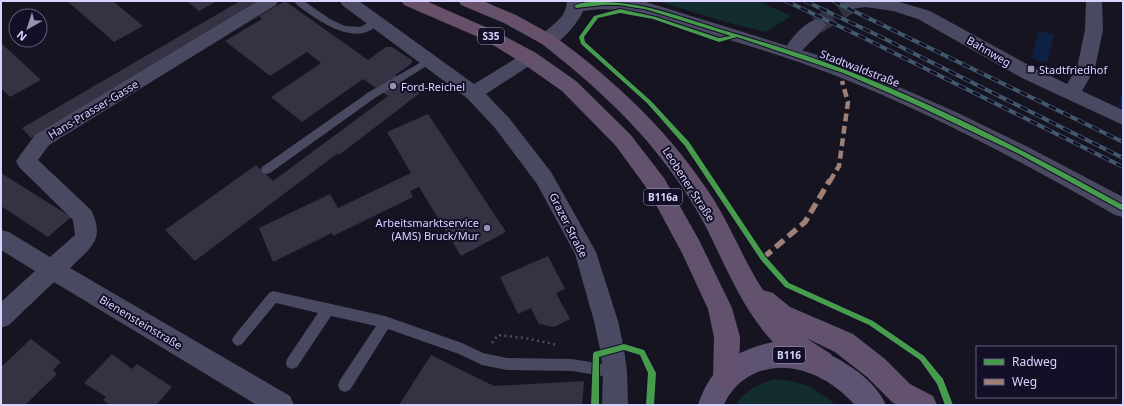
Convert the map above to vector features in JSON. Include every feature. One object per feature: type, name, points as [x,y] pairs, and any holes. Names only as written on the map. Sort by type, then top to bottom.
[{"type":"highway","name":"S35","points":[[410,1],[491,36],[529,58]]},
{"type":"highway","points":[[467,1],[510,19],[548,40]]},
{"type":"highway","name":"Leobener Straße","points":[[548,40],[600,79],[658,138],[681,168],[707,208],[750,291],[768,320],[792,344],[822,363]]},
{"type":"highway","name":"B116a","points":[[529,58],[569,86],[623,140],[656,184],[691,247],[720,308],[727,337],[726,377]]},
{"type":"highway","points":[[750,291],[781,314],[844,343],[876,368],[901,393],[924,405]]},
{"type":"main road","name":"B116","points":[[711,405],[713,396],[726,377],[746,363],[769,355],[795,355],[822,363],[852,382],[873,405]]},
{"type":"street","name":"Hans-Prasser-Gasse","points":[[1,317],[86,238],[83,216],[26,161],[42,140],[270,1]]},
{"type":"street","name":"Grazer Straße","points":[[348,1],[474,93],[502,123],[544,178],[584,252],[606,321],[615,372],[615,405]]},
{"type":"street","points":[[1071,93],[1086,68],[1094,30],[1094,1]]},
{"type":"street","name":"Stadtwaldstraße","points":[[548,40],[567,23],[576,4],[596,2],[622,3],[646,8],[791,53],[844,72],[903,96],[1056,170],[1123,208]]},
{"type":"street","name":"Bahnweg","points":[[851,4],[865,2],[894,6],[924,14],[1022,70],[1123,118]]},
{"type":"street","points":[[791,53],[797,44],[817,25]]},
{"type":"street","points":[[474,93],[529,58]]},
{"type":"street","name":"Bienensteinstraße","points":[[1,239],[281,405]]},
{"type":"lane","points":[[298,1],[323,18],[348,30],[361,30],[377,22]]},
{"type":"lane","points":[[266,170],[372,95],[430,60]]},
{"type":"lane","points":[[238,340],[273,297],[385,322],[462,349],[482,358],[507,364],[572,365],[615,372]]},
{"type":"lane","points":[[292,363],[328,309]]},
{"type":"lane","points":[[345,385],[385,322]]},
{"type":"path","points":[[491,345],[498,335],[525,338],[560,346]]},
{"type":"green space","points":[[657,1],[759,1],[791,16],[766,32],[729,23]]},
{"type":"green space","points":[[773,379],[800,383],[814,389],[836,405],[736,405],[747,392]]},
{"type":"water","points":[[1039,30],[1054,35],[1047,62],[1040,62],[1032,57]]},
{"type":"building","points":[[67,1],[113,1],[143,26],[114,42]]},
{"type":"building","points":[[187,1],[217,1],[199,11]]},
{"type":"building","points":[[240,1],[263,1],[31,138],[22,128]]},
{"type":"building","points":[[285,1],[368,60],[386,47],[392,47],[412,60],[411,64],[395,75],[420,93],[339,155],[338,153],[195,261],[165,230],[256,165],[273,181],[388,96],[363,79],[302,122],[271,97],[321,63],[307,52],[270,76],[225,41],[262,19],[259,16]]},
{"type":"building","points":[[1,43],[41,80],[10,97],[1,88]]},
{"type":"building","points":[[428,114],[506,232],[461,256],[419,187],[410,191],[413,197],[333,236],[332,233],[273,262],[259,228],[330,194],[338,208],[411,173],[387,132]]},
{"type":"building","points":[[1,173],[71,217],[48,237],[1,206]]},
{"type":"building","points":[[548,256],[565,289],[556,293],[570,319],[554,327],[539,324],[531,308],[518,314],[500,277]]},
{"type":"building","points":[[31,339],[61,362],[53,370],[57,374],[25,405],[1,405],[1,367]]},
{"type":"building","points":[[112,354],[132,369],[137,364],[172,387],[156,405],[110,405],[103,400],[106,397],[84,383]]},
{"type":"building","points":[[431,355],[494,386],[584,381],[582,405],[399,405]]},
{"type":"waterway","points":[[1121,106],[1123,97]]},
{"type":"tunnel","points":[[817,25],[851,4]]},
{"type":"railway","points":[[786,1],[864,38],[1123,167]]},
{"type":"railway","points":[[805,1],[879,36],[1123,158]]},
{"type":"railway","points":[[833,1],[1123,142]]},
{"type":"marked path","points":[[763,258],[805,222],[839,166],[848,102],[842,81]]},
{"type":"cycle path","points":[[576,6],[611,3],[646,8],[771,46],[845,72],[916,102],[986,135],[1123,208]]},
{"type":"cycle path","points":[[736,36],[719,40],[654,18],[620,11],[596,17],[581,37],[583,43],[649,102],[687,144],[763,258],[787,285],[871,323],[922,358],[940,382],[949,405]]},
{"type":"cycle path","points":[[595,405],[596,354],[624,347],[642,352],[652,373],[650,405]]},
{"type":"place","name":"Stadtfriedhof","points":[[1031,69]]},
{"type":"place","name":"Ford-Reichel","points":[[393,86]]},
{"type":"place","name":"Arbeitsmarktservice (AMS) Bruck/Mur","points":[[487,228]]}]
